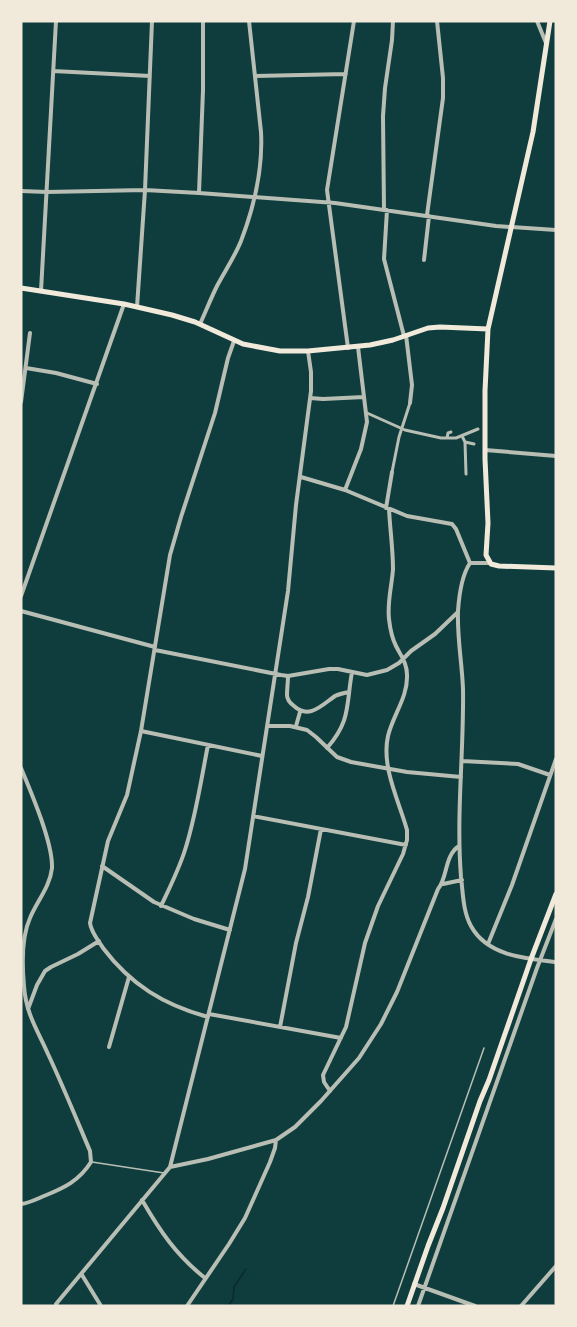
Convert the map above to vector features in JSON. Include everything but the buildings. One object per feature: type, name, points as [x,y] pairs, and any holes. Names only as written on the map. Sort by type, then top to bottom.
[{"type":"main road","points":[[550,21],[532,132],[488,329],[485,450],[488,523],[486,555],[490,562],[499,566],[556,568]]},
{"type":"main road","points":[[21,288],[124,304],[172,315],[234,341],[274,351],[358,347],[384,342],[428,328],[488,329]]},
{"type":"main road","points":[[407,1306],[556,894]]},
{"type":"street","points":[[41,291],[56,21]]},
{"type":"street","points":[[137,307],[145,190],[152,21]]},
{"type":"street","points":[[199,193],[203,21]]},
{"type":"street","points":[[200,325],[238,248],[254,197],[261,156],[262,139],[249,21]]},
{"type":"street","points":[[348,348],[327,184],[354,21]]},
{"type":"street","points":[[330,1091],[324,1082],[324,1075],[346,1027],[358,967],[369,928],[406,845],[406,830],[388,769],[386,754],[388,736],[408,680],[404,659],[394,641],[389,619],[393,567],[387,508],[392,472],[412,395],[412,377],[405,336],[384,259],[386,210],[383,116],[393,21]]},
{"type":"street","points":[[424,260],[443,98],[437,21]]},
{"type":"street","points":[[537,21],[546,45]]},
{"type":"street","points":[[53,71],[150,76]]},
{"type":"street","points":[[255,76],[346,74]]},
{"type":"street","points":[[21,191],[145,190],[254,197],[428,215],[511,228],[556,230]]},
{"type":"street","points":[[21,596],[124,304]]},
{"type":"street","points":[[21,402],[30,333]]},
{"type":"street","points":[[234,341],[215,413],[173,544],[141,731],[127,795],[108,842],[90,923],[92,931],[114,961],[142,988],[163,1001],[208,1015],[341,1038]]},
{"type":"street","points":[[345,490],[366,431],[367,413],[358,347]]},
{"type":"street","points":[[56,1305],[170,1167],[245,869],[288,591],[310,398],[309,351]]},
{"type":"street","points":[[26,368],[97,384]]},
{"type":"street","points":[[310,398],[364,397]]},
{"type":"street","points":[[367,413],[417,434],[447,438],[478,429]]},
{"type":"street","points":[[447,438],[448,433],[451,432]]},
{"type":"street","points":[[464,433],[466,474]]},
{"type":"street","points":[[465,442],[474,444]]},
{"type":"street","points":[[485,450],[556,456]]},
{"type":"street","points":[[301,477],[345,490],[408,516],[452,524],[456,528],[470,563]]},
{"type":"street","points":[[470,563],[490,562]]},
{"type":"street","points":[[470,563],[466,569],[458,612],[463,688],[459,846],[466,913],[478,936],[488,944],[512,955],[556,962]]},
{"type":"street","points":[[21,611],[155,648],[288,676],[329,669],[367,675],[387,670],[404,659],[458,612]]},
{"type":"street","points":[[327,748],[345,722],[352,672]]},
{"type":"street","points":[[288,676],[288,701],[300,712],[312,711],[337,695],[349,692]]},
{"type":"street","points":[[296,726],[300,712]]},
{"type":"street","points":[[267,726],[296,726],[311,733],[341,759],[388,769],[461,777]]},
{"type":"street","points":[[141,731],[262,756]]},
{"type":"street","points":[[161,906],[186,848],[208,746]]},
{"type":"street","points":[[488,944],[512,885],[556,759]]},
{"type":"street","points":[[462,761],[518,764],[550,775]]},
{"type":"street","points":[[21,768],[41,821],[52,861],[50,880],[31,915],[25,934],[23,953],[27,1009],[49,1054],[90,1151],[91,1162],[85,1172],[63,1189],[21,1204]]},
{"type":"street","points":[[253,816],[406,845]]},
{"type":"street","points":[[280,1027],[295,951],[309,897],[321,829]]},
{"type":"street","points":[[443,884],[450,854],[459,846]]},
{"type":"street","points":[[102,866],[161,906],[201,922],[230,930]]},
{"type":"street","points":[[170,1167],[276,1140],[295,1127],[359,1058],[381,1024],[397,992],[438,889],[443,884],[462,880]]},
{"type":"street","points":[[418,1306],[556,919]]},
{"type":"street","points":[[27,1009],[45,971],[99,941]]},
{"type":"street","points":[[109,1047],[129,977]]},
{"type":"street","points":[[480,1101],[490,1104]]},
{"type":"street","points":[[187,1306],[236,1233],[252,1204],[270,1162],[276,1140]]},
{"type":"street","points":[[142,1200],[173,1248],[205,1278]]},
{"type":"street","points":[[521,1306],[556,1266]]},
{"type":"street","points":[[82,1275],[101,1306]]},
{"type":"street","points":[[414,1284],[475,1306]]},
{"type":"lane","points":[[393,1306],[484,1048]]},
{"type":"lane","points":[[91,1162],[165,1173]]},
{"type":"waterway","points":[[228,1306],[233,1299],[234,1287],[246,1269]]}]
